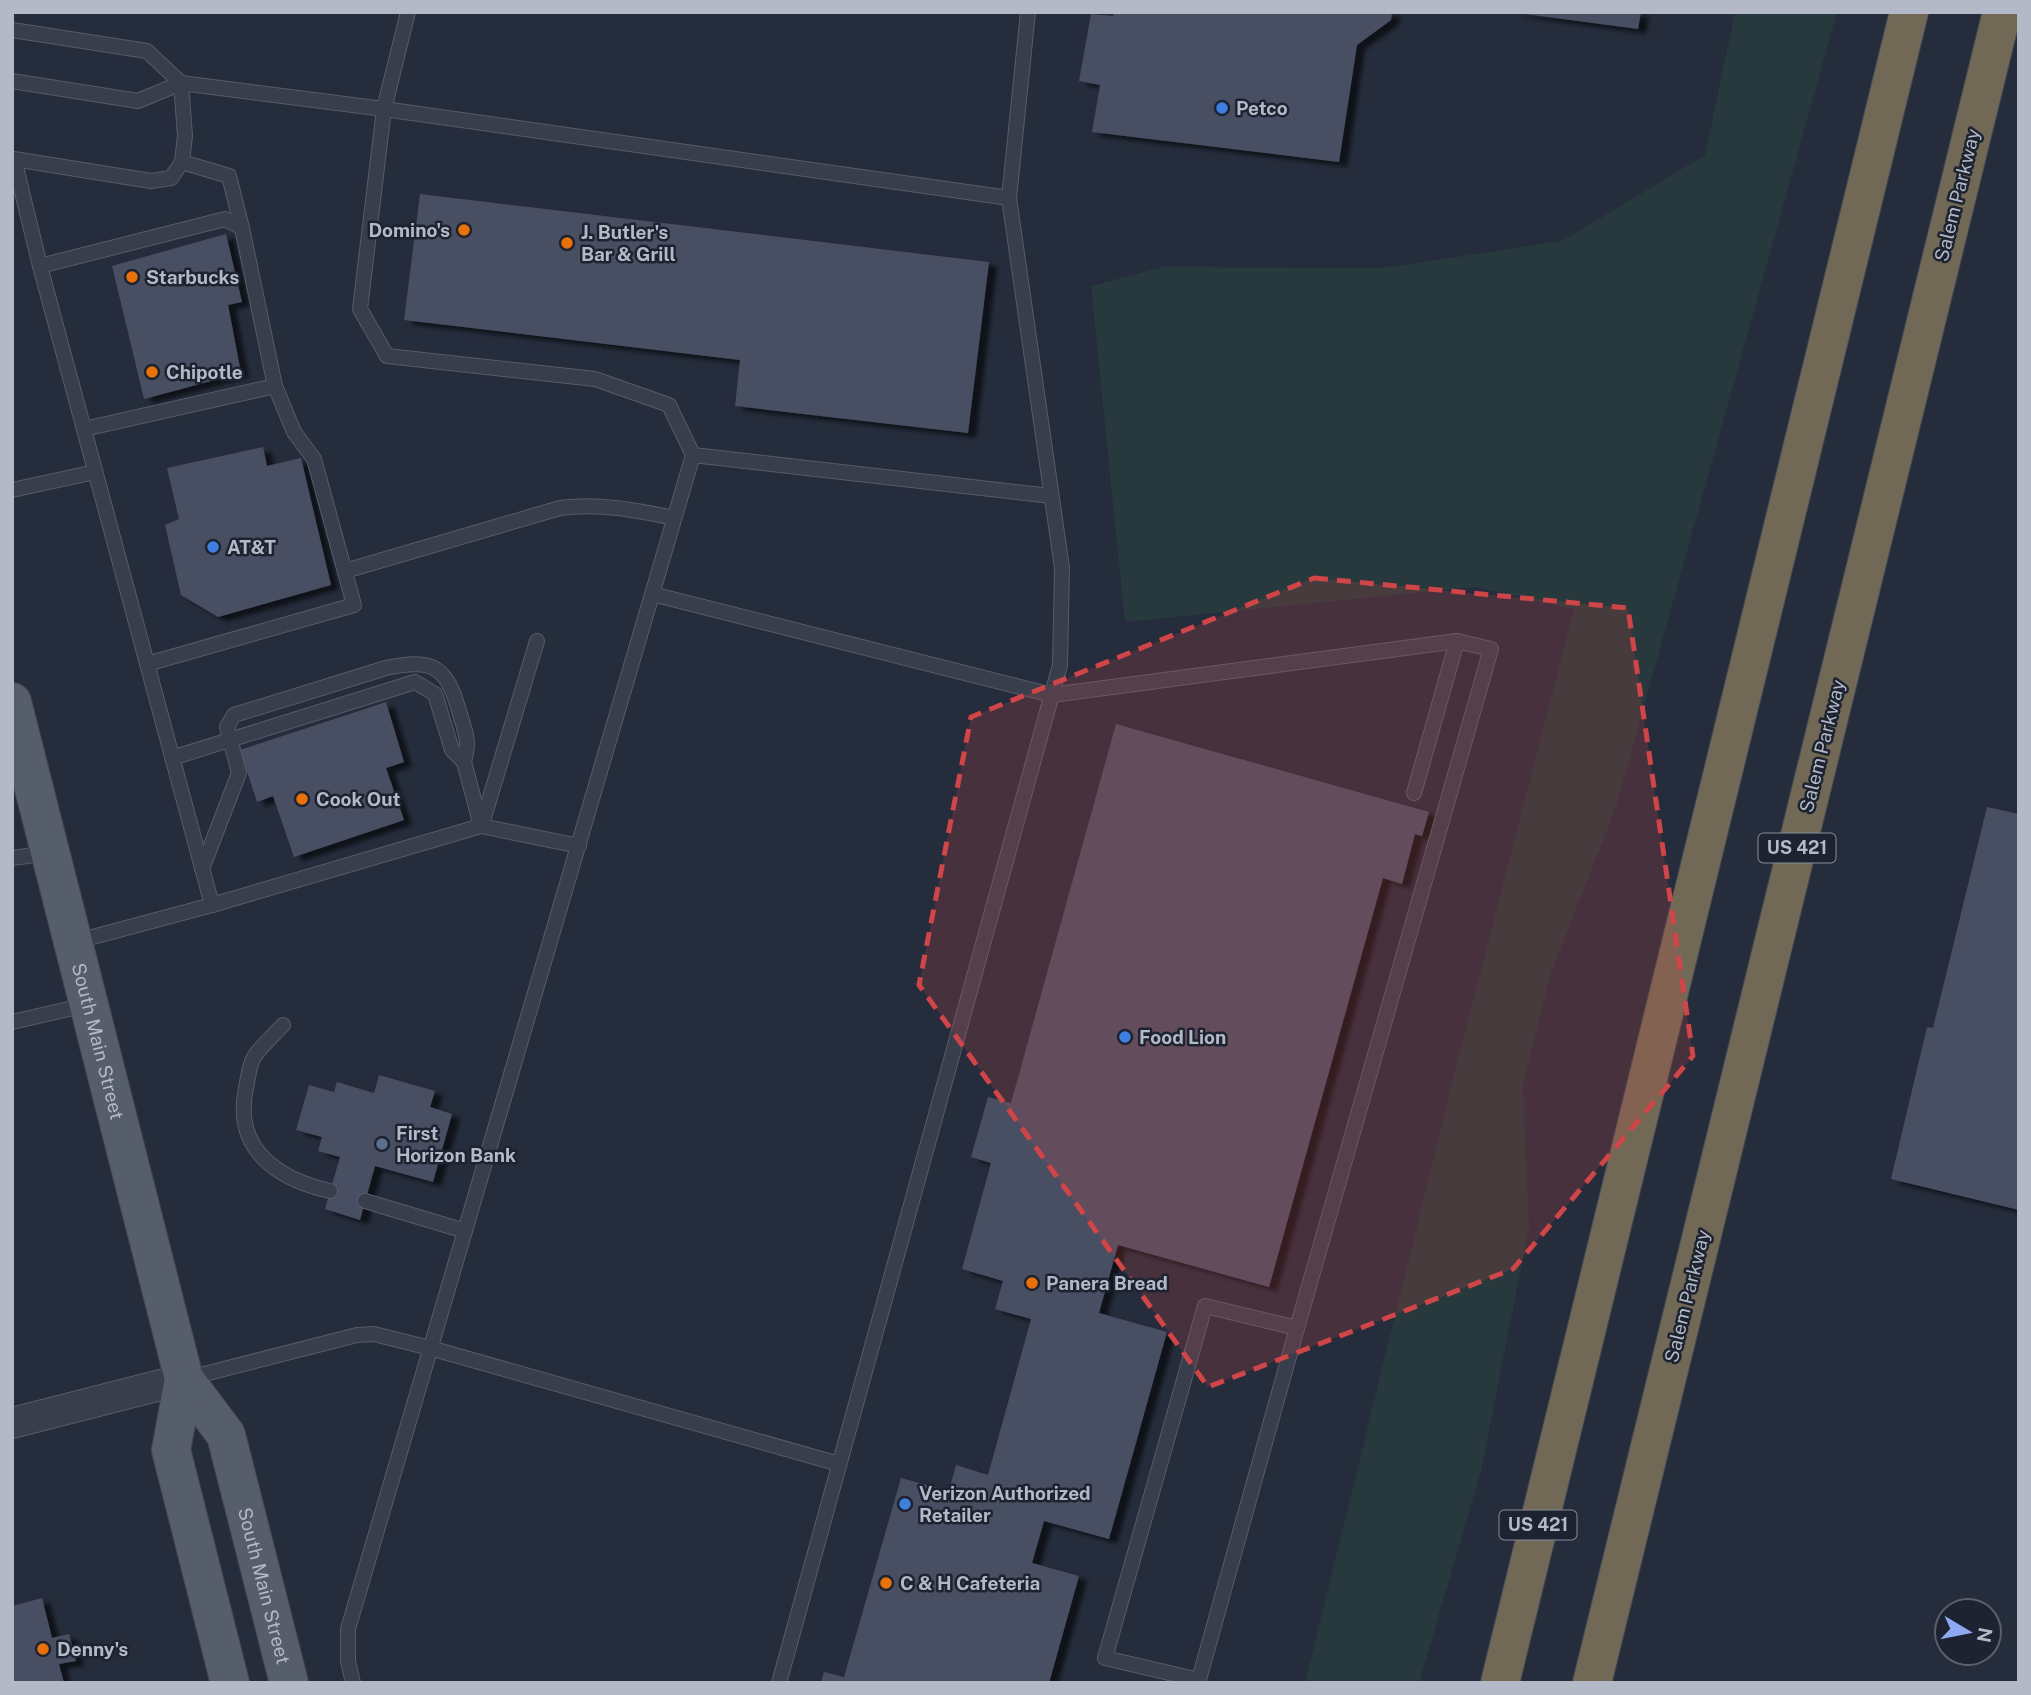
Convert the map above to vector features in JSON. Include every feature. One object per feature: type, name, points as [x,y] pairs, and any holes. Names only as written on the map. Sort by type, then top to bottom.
[{"type":"highway","name":"US 421","points":[[1500,1683],[1909,12]]},
{"type":"highway","name":"Salem Parkway","points":[[1592,1683],[2002,12]]},
{"type":"highway","points":[[1475,1683],[1577,1367]]},
{"type":"main road","name":"South Main Street","points":[[12,702],[184,1379],[226,1435],[289,1683]]},
{"type":"main road","name":"South Main Street","points":[[184,1379],[171,1450],[230,1683]]},
{"type":"street","points":[[12,1423],[184,1379]]},
{"type":"lane","points":[[353,1683],[348,1661],[348,1629],[693,455],[669,405],[595,379],[387,356],[360,309],[384,109],[408,12]]},
{"type":"lane","points":[[779,1683],[1060,665],[1062,568],[1009,198],[1028,12]]},
{"type":"lane","points":[[12,30],[147,51],[181,83],[186,136],[182,162],[171,178],[151,181],[14,159],[40,266],[212,905]]},
{"type":"lane","points":[[12,81],[138,101],[181,83],[384,109],[1009,198]]},
{"type":"lane","points":[[147,664],[354,605],[314,459],[294,432],[275,386],[229,176],[182,162]]},
{"type":"lane","points":[[40,266],[225,219],[242,228]]},
{"type":"lane","points":[[84,429],[275,386]]},
{"type":"lane","points":[[693,455],[1051,496]]},
{"type":"lane","points":[[12,490],[95,472]]},
{"type":"lane","points":[[345,572],[559,508],[587,505],[623,507],[674,518]]},
{"type":"lane","points":[[652,594],[1052,695],[1457,641],[1491,649],[1198,1681],[1105,1658],[1205,1306],[1297,1328]]},
{"type":"lane","points":[[481,825],[537,640]]},
{"type":"lane","points":[[1414,793],[1457,641]]},
{"type":"lane","points":[[202,869],[239,773],[227,727],[234,715],[386,668],[409,663],[425,664],[443,673],[453,688],[469,746],[464,762]]},
{"type":"lane","points":[[172,758],[415,682],[435,694],[452,750],[464,762],[481,825]]},
{"type":"lane","points":[[73,943],[212,905],[481,825],[579,846]]},
{"type":"lane","points":[[12,858],[50,853]]},
{"type":"lane","points":[[12,1022],[90,1004]]},
{"type":"lane","points":[[283,1025],[253,1059],[242,1106],[251,1146],[281,1174],[304,1185],[330,1191]]},
{"type":"lane","points":[[365,1201],[465,1231]]},
{"type":"lane","points":[[184,1379],[357,1335],[382,1335],[839,1464]]},
{"type":"highlighted area","points":[[1314,578],[1628,608],[1693,1056],[1513,1269],[1208,1387],[919,985],[971,717]]},
{"type":"shaded area","points":[[1735,12],[1837,12],[1616,807],[1552,970],[1523,1086],[1529,1228],[1481,1471],[1419,1683],[1305,1683],[1456,1067],[1574,609],[1476,587],[1125,622],[1091,286],[1163,267],[1383,268],[1562,241],[1705,155]]},
{"type":"building","name":"Petco","points":[[1114,12],[1392,12],[1391,20],[1357,45],[1339,162],[1092,132],[1100,85],[1079,81],[1091,14],[1113,16]]},
{"type":"building","points":[[1510,12],[1641,12],[1638,29]]},
{"type":"building","points":[[420,194],[989,262],[968,433],[735,406],[740,360],[404,320]]},
{"type":"building","points":[[226,234],[242,302],[228,305],[241,373],[144,399],[112,266]]},
{"type":"building","points":[[263,447],[267,466],[301,458],[331,585],[218,617],[181,595],[165,525],[179,519],[167,468]]},
{"type":"building","points":[[386,702],[404,762],[386,768],[404,820],[294,857],[273,796],[257,802],[240,750]]},
{"type":"building","points":[[1116,724],[1429,812],[1422,836],[1415,834],[1402,884],[1383,878],[1269,1287],[1118,1245],[1099,1313],[1167,1332],[1109,1539],[1044,1521],[1032,1563],[1079,1576],[1049,1683],[821,1683],[824,1672],[844,1677],[901,1478],[949,1491],[956,1465],[988,1475],[1031,1319],[995,1309],[1003,1281],[962,1269],[991,1163],[971,1157],[988,1097],[1011,1103]]},
{"type":"building","points":[[1987,807],[2019,814],[2019,1210],[1891,1179],[1927,1027],[1933,1028]]},
{"type":"building","name":"First Horizon Bank","points":[[379,1075],[435,1091],[430,1107],[452,1114],[433,1182],[375,1166],[360,1220],[325,1209],[340,1157],[318,1151],[322,1137],[296,1130],[309,1085],[334,1092],[337,1082],[374,1093]]},
{"type":"building","name":"Denny's","points":[[42,1598],[52,1638],[69,1634],[76,1661],[59,1664],[64,1683],[12,1683],[12,1606]]},
{"type":"place","name":"Petco","points":[[1222,108]]},
{"type":"place","name":"Domino's","points":[[464,230]]},
{"type":"place","name":"J. Butler's Bar & Grill","points":[[567,243]]},
{"type":"place","name":"Starbucks","points":[[132,277]]},
{"type":"place","name":"Chipotle","points":[[152,372]]},
{"type":"place","name":"AT&T","points":[[213,547]]},
{"type":"place","name":"Cook Out","points":[[302,799]]},
{"type":"place","name":"Food Lion","points":[[1125,1037]]},
{"type":"place","name":"First Horizon Bank","points":[[382,1144]]},
{"type":"place","name":"Panera Bread","points":[[1032,1283]]},
{"type":"place","name":"Verizon Authorized Retailer","points":[[905,1504]]},
{"type":"place","name":"C & H Cafeteria","points":[[886,1583]]},
{"type":"place","name":"Denny's","points":[[43,1649]]}]
